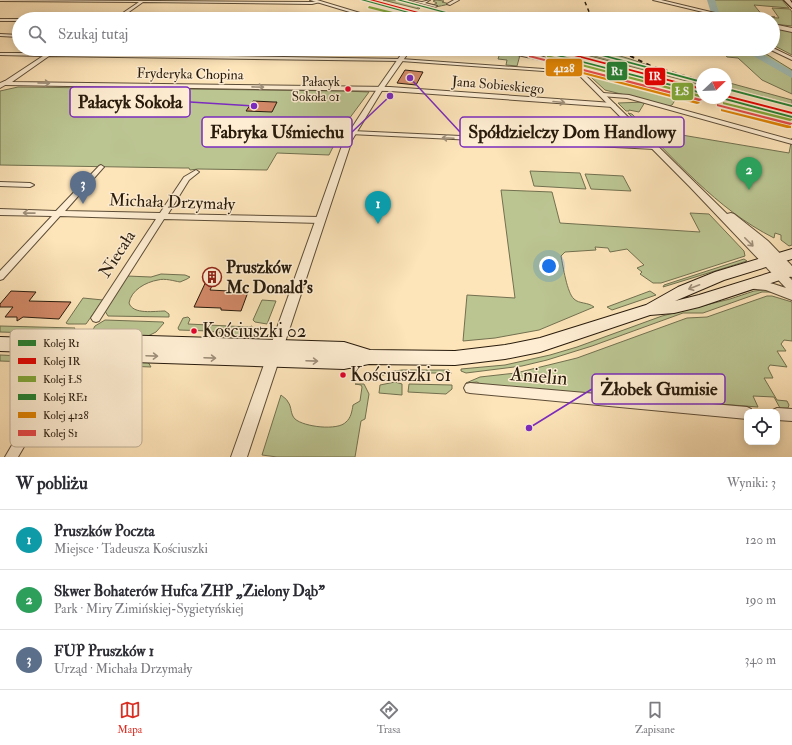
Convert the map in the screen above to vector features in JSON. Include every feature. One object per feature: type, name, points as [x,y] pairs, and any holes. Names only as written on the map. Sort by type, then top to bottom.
[{"type":"main road","points":[[787,0],[792,6]]},
{"type":"main road","points":[[650,309],[668,297],[754,264],[792,254]]},
{"type":"main road","points":[[142,353],[275,353],[344,362],[370,357],[455,358],[505,352],[570,336],[650,309],[674,307],[687,304],[789,272]]},
{"type":"main road","points":[[0,344],[10,344]]},
{"type":"street","points":[[0,0],[318,2]]},
{"type":"street","points":[[312,0],[353,12]]},
{"type":"street","points":[[411,0],[435,6]]},
{"type":"street","points":[[422,3],[428,0]]},
{"type":"street","points":[[449,4],[457,0]]},
{"type":"street","points":[[655,0],[704,12]]},
{"type":"street","points":[[127,12],[142,2]]},
{"type":"street","points":[[0,20],[12,20]]},
{"type":"street","points":[[780,27],[792,29]]},
{"type":"street","points":[[0,35],[12,35]]},
{"type":"street","points":[[780,53],[792,59]]},
{"type":"street","points":[[0,54],[12,54]]},
{"type":"street","points":[[2,84],[46,56]]},
{"type":"street","points":[[119,56],[401,60],[572,72]]},
{"type":"street","points":[[239,457],[342,156],[352,133],[380,89],[404,56]]},
{"type":"street","points":[[530,56],[560,62],[576,69],[582,74],[693,185],[772,259],[789,272],[792,287]]},
{"type":"street","name":"Fryderyka Chopina","points":[[2,84],[380,89]]},
{"type":"street","name":"Jana Sobieskiego","points":[[380,89],[613,105]]},
{"type":"street","points":[[602,95],[627,96],[792,142]]},
{"type":"street","points":[[352,133],[655,147]]},
{"type":"street","points":[[0,277],[102,167]]},
{"type":"street","name":"Niecała","points":[[96,318],[186,179],[196,172]]},
{"type":"street","points":[[0,184],[30,185]]},
{"type":"street","name":"Michała Drzymały","points":[[0,212],[320,220]]},
{"type":"street","points":[[746,285],[767,286],[792,295]]},
{"type":"street","name":"Anielin","points":[[470,388],[744,413]]},
{"type":"street","points":[[780,414],[792,415]]},
{"type":"street","points":[[11,457],[17,447]]},
{"type":"green space","points":[[383,0],[404,0],[431,7],[436,6],[433,5],[437,3],[433,1],[436,0],[444,1],[442,2],[450,4],[429,8],[417,6],[420,8],[419,9]]},
{"type":"green space","points":[[712,0],[782,0],[789,8],[754,5],[760,12],[716,12]]},
{"type":"green space","points":[[772,8],[790,9],[792,12],[792,26],[780,25],[780,12],[775,12]]},
{"type":"green space","points":[[780,29],[792,32],[792,55],[780,49]]},
{"type":"green space","points":[[499,56],[520,56],[517,66],[506,65],[507,60],[498,59]]},
{"type":"green space","points":[[547,56],[549,56],[681,91],[672,105],[669,106],[605,90],[579,66]]},
{"type":"green space","points":[[590,56],[596,56],[696,81],[696,83]]},
{"type":"green space","points":[[602,56],[618,56],[669,73]]},
{"type":"green space","points":[[726,56],[756,56],[792,77],[792,94],[762,80],[738,58]]},
{"type":"green space","points":[[760,56],[769,56],[792,70],[792,74]]},
{"type":"green space","points":[[732,84],[792,100],[792,104],[732,89]]},
{"type":"green space","points":[[18,87],[369,92],[343,127],[329,155],[277,153],[267,170],[190,170],[189,168],[0,165],[0,91]]},
{"type":"green space","points":[[645,102],[639,112],[629,110],[626,111],[618,103]]},
{"type":"green space","points":[[628,113],[632,114],[646,129],[789,153],[792,138],[792,245],[789,246],[781,240],[781,235],[775,233],[774,238],[753,226],[714,198],[696,182]]},
{"type":"green space","points":[[530,171],[580,173],[586,189],[534,186]]},
{"type":"green space","points":[[585,174],[623,176],[631,191],[591,189]]},
{"type":"green space","points":[[501,190],[552,192],[560,223],[700,232],[690,213],[709,214],[744,251],[745,256],[661,283],[653,283],[640,274],[642,272],[637,268],[644,265],[627,249],[610,252],[608,248],[595,247],[596,250],[565,252],[561,256],[569,291],[576,301],[589,304],[594,307],[539,330],[495,338],[463,341],[467,295],[515,298]]},
{"type":"green space","points":[[744,259],[747,261],[663,287],[664,285]]},
{"type":"green space","points":[[161,274],[185,275],[190,277],[180,282],[164,279],[149,283],[140,287],[133,294],[129,303],[131,307],[140,311],[165,311],[169,314],[169,317],[108,316],[105,311],[127,276],[151,277]]},
{"type":"green space","points":[[764,290],[771,292],[762,292],[703,313],[683,313],[592,346],[547,360],[522,366],[466,373],[461,371],[461,369],[505,365],[550,355],[577,347],[662,316],[730,299],[754,291]]},
{"type":"green space","points":[[650,291],[656,295],[612,310],[607,307]]},
{"type":"green space","points":[[767,296],[792,302],[792,341],[784,340],[781,344],[786,351],[777,351],[787,367],[770,365],[768,368],[773,378],[764,378],[777,400],[787,401],[789,405],[788,408],[780,408],[774,397],[753,396],[758,407],[484,386],[477,382],[466,383],[480,377],[516,373],[577,358],[687,318],[707,317]]},
{"type":"green space","points":[[83,298],[103,300],[86,324],[66,323]]},
{"type":"green space","points":[[262,300],[276,301],[267,324],[255,322],[253,320]]},
{"type":"green space","points":[[188,317],[190,319],[188,324],[252,326],[250,334],[242,337],[210,331],[179,330],[178,328],[183,318]]},
{"type":"green space","points":[[105,320],[164,323],[156,332],[148,336],[142,336],[142,329],[93,329],[95,326]]},
{"type":"green space","points":[[0,326],[75,328],[10,329],[10,332],[0,332]]},
{"type":"green space","points":[[0,355],[10,355],[10,361],[0,361]]},
{"type":"green space","points":[[142,362],[148,362],[151,367],[142,367]]},
{"type":"green space","points":[[402,370],[449,370],[452,373],[392,373],[379,376],[380,373]]},
{"type":"green space","points":[[395,382],[402,384],[402,395],[379,393],[380,385]]},
{"type":"green space","points":[[355,384],[364,384],[369,394],[365,419],[361,421],[355,457],[277,457],[262,455],[281,395],[287,400],[293,417],[299,422],[321,427],[336,426],[342,425],[348,420],[353,405],[360,401],[362,387],[361,385]]},
{"type":"green space","points":[[409,384],[452,385],[452,389],[446,394],[408,392]]},
{"type":"building","points":[[405,70],[423,72],[416,85],[397,83]]},
{"type":"building","points":[[253,101],[277,102],[272,112],[246,111]]},
{"type":"building","points":[[209,275],[217,275],[210,290],[248,292],[241,311],[221,310],[221,308],[194,307]]},
{"type":"building","points":[[11,291],[36,292],[29,301],[71,302],[59,319],[23,317],[17,321],[17,317],[5,317],[13,307],[0,307],[0,304]]},
{"type":"waterway","points":[[711,0],[715,12]]},
{"type":"waterway","points":[[758,56],[792,75]]},
{"type":"railway","points":[[585,2],[589,12]]},
{"type":"railway","points":[[630,56],[651,66],[696,79]]},
{"type":"railway","points":[[732,90],[743,93]]},
{"type":"rail line","name":"R1","points":[[362,0],[407,12]]},
{"type":"rail line","name":"IR","points":[[371,0],[416,12]]},
{"type":"rail line","name":"RE1","points":[[398,0],[445,12]]},
{"type":"rail line","name":"ŁS","points":[[369,7],[389,12]]},
{"type":"rail line","name":"S1","points":[[530,56],[696,99]]},
{"type":"rail line","name":"ŁS","points":[[548,56],[696,95]]},
{"type":"rail line","name":"R1","points":[[559,56],[696,91]]},
{"type":"rail line","name":"IR","points":[[577,56],[696,87]]},
{"type":"rail line","name":"RE1","points":[[604,56],[696,80]]},
{"type":"rail line","name":"4128","points":[[546,63],[696,102]]},
{"type":"rail line","name":"RE1","points":[[732,90],[792,106]]},
{"type":"rail line","name":"IR","points":[[732,98],[792,113]]},
{"type":"rail line","name":"R1","points":[[732,101],[792,117]]},
{"type":"rail line","name":"ŁS","points":[[728,104],[790,120]]},
{"type":"rail line","name":"S1","points":[[718,105],[790,124]]},
{"type":"rail line","name":"4128","points":[[723,110],[789,127]]},
{"type":"place","name":"Spółdzielczy Dom Handlowy","points":[[410,78]]},
{"type":"place","name":"Pałacyk Sokoła 01","points":[[348,89]]},
{"type":"place","name":"Fabryka Uśmiechu","points":[[390,96]]},
{"type":"place","name":"Pałacyk Sokoła","points":[[254,106]]},
{"type":"place","name":"Skwer Bohaterów Hufca ZHP „Zielony Dąb”","points":[[749,190]]},
{"type":"place","name":"FUP Pruszków 1","points":[[83,204]]},
{"type":"place","name":"Pruszków Poczta","points":[[378,224]]},
{"type":"place","name":"Pruszków Mc Donald's","points":[[212,277]]},
{"type":"place","name":"Kościuszki 02","points":[[194,331]]},
{"type":"place","name":"Kościuszki 01","points":[[343,375]]},
{"type":"place","name":"Żłobek Gumisie","points":[[529,428]]}]
